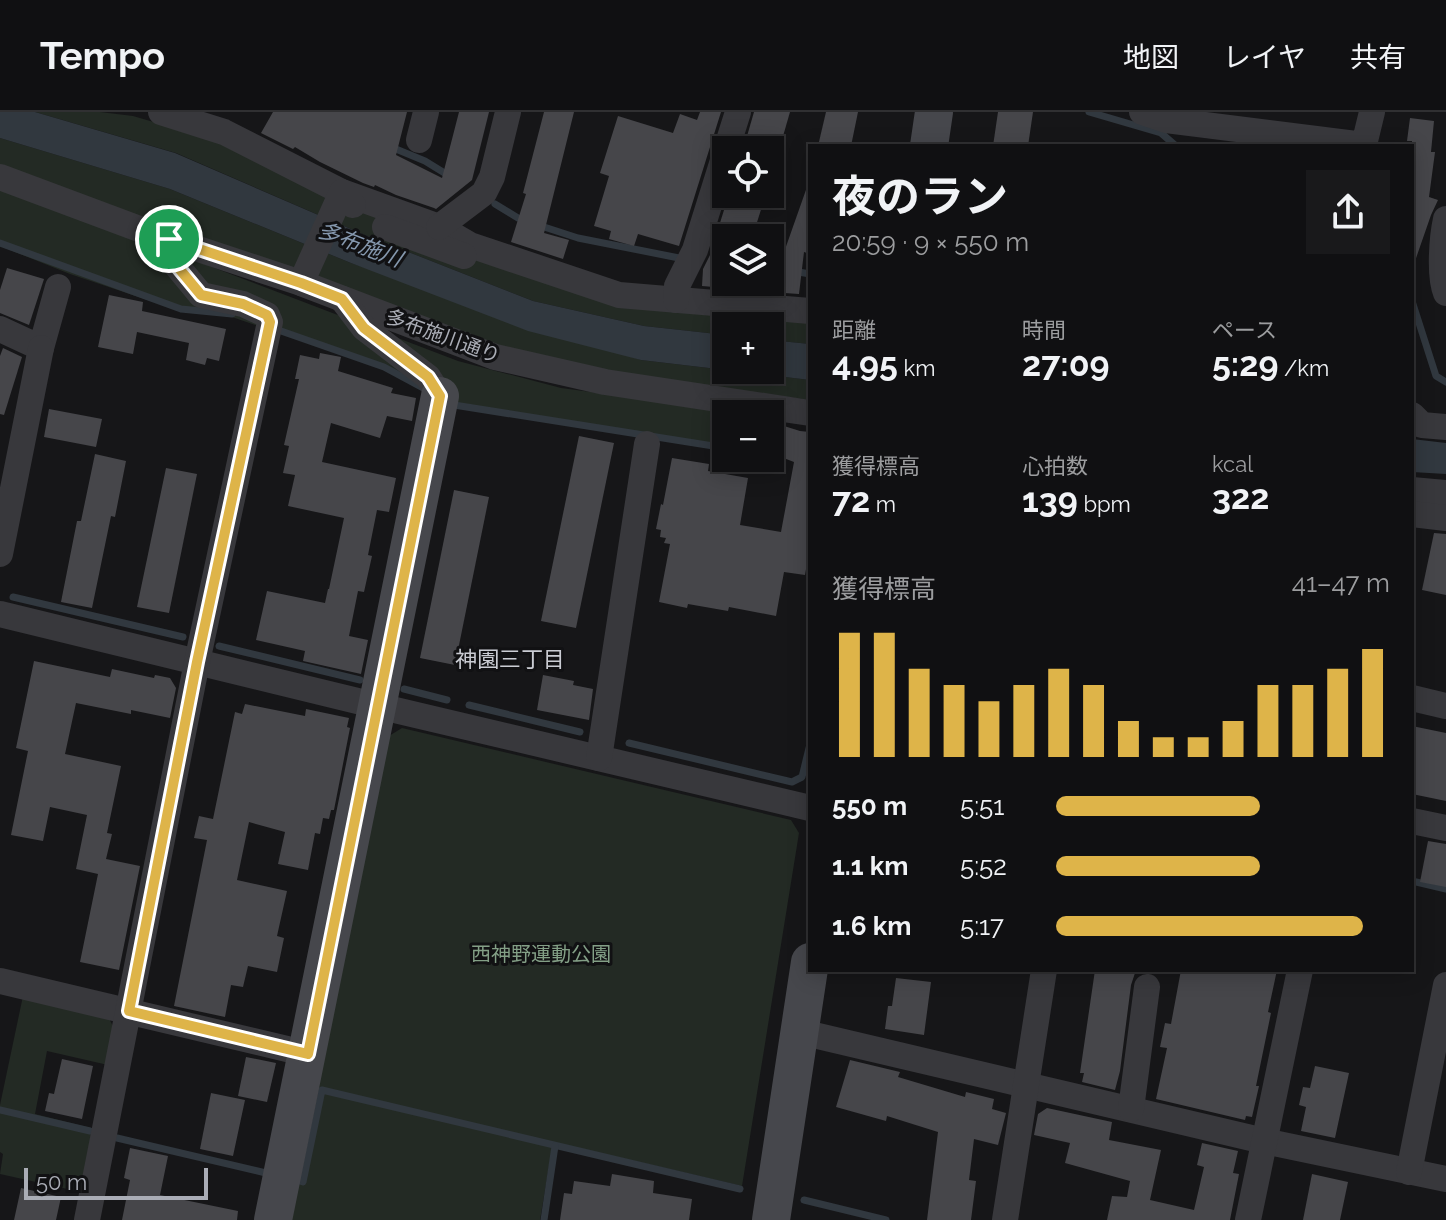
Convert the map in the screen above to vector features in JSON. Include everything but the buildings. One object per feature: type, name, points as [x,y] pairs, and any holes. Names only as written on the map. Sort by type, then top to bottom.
[{"type":"street","points":[[161,112],[224,132],[342,192],[439,227],[470,245],[619,295],[808,311]]},
{"type":"street","points":[[419,140],[426,112]]},
{"type":"street","points":[[439,227],[484,193],[492,177],[508,112]]},
{"type":"street","points":[[731,136],[738,112]]},
{"type":"street","points":[[929,144],[934,112]]},
{"type":"street","points":[[1142,112],[1166,120],[1356,144]]},
{"type":"street","points":[[1364,144],[1372,112]]},
{"type":"street","name":"多布施川通り","points":[[0,177],[301,283],[495,357],[605,382],[808,413]]},
{"type":"street","points":[[301,283],[342,192]]},
{"type":"street","points":[[342,192],[366,219],[620,311],[808,328]]},
{"type":"street","points":[[676,300],[677,286],[695,250],[712,196]]},
{"type":"street","points":[[1446,219],[1442,285],[1446,293]]},
{"type":"street","points":[[87,1220],[197,662],[270,322],[267,315],[243,304],[201,295],[172,260],[169,239]]},
{"type":"street","points":[[0,554],[41,348],[58,287]]},
{"type":"street","points":[[273,1220],[440,396],[428,377],[364,328],[342,299]]},
{"type":"street","points":[[0,329],[41,348]]},
{"type":"street","points":[[1414,415],[1446,408]]},
{"type":"street","points":[[1414,417],[1422,425],[1446,427]]},
{"type":"street","points":[[599,758],[647,444]]},
{"type":"street","points":[[1414,490],[1446,493]]},
{"type":"street","points":[[1414,514],[1446,518]]},
{"type":"street","points":[[0,614],[808,808]]},
{"type":"street","points":[[1414,698],[1446,706]]},
{"type":"street","points":[[1414,821],[1446,828]]},
{"type":"street","points":[[771,1220],[809,972]]},
{"type":"street","points":[[1005,1220],[1044,972]]},
{"type":"street","points":[[1248,1220],[1300,972]]},
{"type":"street","points":[[0,981],[308,1054]]},
{"type":"street","points":[[1409,1172],[1446,985]]},
{"type":"street","points":[[1131,1109],[1147,987]]},
{"type":"street","points":[[801,1032],[1264,1141],[1446,1179]]},
{"type":"green space","points":[[35,112],[100,112],[133,116],[208,138],[463,251],[770,312],[712,312],[712,333],[644,326],[533,301],[360,233],[176,153]]},
{"type":"green space","points":[[0,138],[170,189],[351,263],[641,360],[712,368],[712,384],[784,384],[784,377],[808,380],[808,400],[611,373],[500,348],[0,165]]},
{"type":"green space","points":[[0,186],[458,361],[561,388],[712,408],[712,448],[448,407],[430,393],[383,369],[232,317],[180,311],[70,274],[0,246]]},
{"type":"green space","points":[[784,315],[808,320],[808,344],[784,341]]},
{"type":"green space","name":"西神野運動公園","points":[[402,728],[791,820],[799,833],[742,1186],[553,1142],[540,1220],[290,1220],[389,736]]},
{"type":"green space","points":[[23,996],[108,1016],[115,1031],[108,1065],[47,1051],[35,1114],[95,1129],[81,1192],[0,1174],[3,1154],[0,1152],[0,1105]]},
{"type":"water","name":"多布施川","points":[[0,112],[35,112],[175,153],[360,233],[533,301],[644,326],[712,333],[712,368],[641,360],[528,331],[170,189],[0,138]]},
{"type":"water","points":[[784,341],[808,344],[808,380],[784,377]]},
{"type":"water","points":[[1414,439],[1446,443],[1446,474],[1414,472]]},
{"type":"waterway","points":[[1089,112],[1161,133],[1174,144]]},
{"type":"waterway","points":[[391,147],[425,161],[451,177]]},
{"type":"waterway","points":[[495,204],[526,221]]},
{"type":"waterway","points":[[538,225],[578,238],[679,258]]},
{"type":"waterway","points":[[0,243],[181,309],[232,314]]},
{"type":"waterway","points":[[784,269],[808,274]]},
{"type":"waterway","points":[[1414,307],[1436,376],[1446,382]]},
{"type":"waterway","points":[[281,331],[384,367],[423,388]]},
{"type":"waterway","points":[[454,405],[712,446]]},
{"type":"waterway","points":[[13,597],[183,637]]},
{"type":"waterway","points":[[219,646],[360,680]]},
{"type":"waterway","points":[[404,689],[447,700]]},
{"type":"waterway","points":[[469,705],[580,732]]},
{"type":"waterway","points":[[629,743],[792,782],[802,777],[808,752]]},
{"type":"waterway","points":[[1414,881],[1446,889]]},
{"type":"waterway","points":[[300,1181],[303,1182],[322,1090],[740,1189]]},
{"type":"waterway","points":[[0,1110],[90,1131]]},
{"type":"waterway","points":[[117,1138],[266,1173]]},
{"type":"waterway","points":[[544,1220],[555,1146]]},
{"type":"waterway","points":[[804,1200],[886,1220]]},
{"type":"district","name":"神園三丁目","points":[[510,659]]},
{"type":"route","points":[[169,239],[342,299],[364,328],[428,377],[440,396],[308,1054],[129,1011],[197,662],[270,322],[267,315],[243,304],[201,295],[172,260],[169,239]]}]
